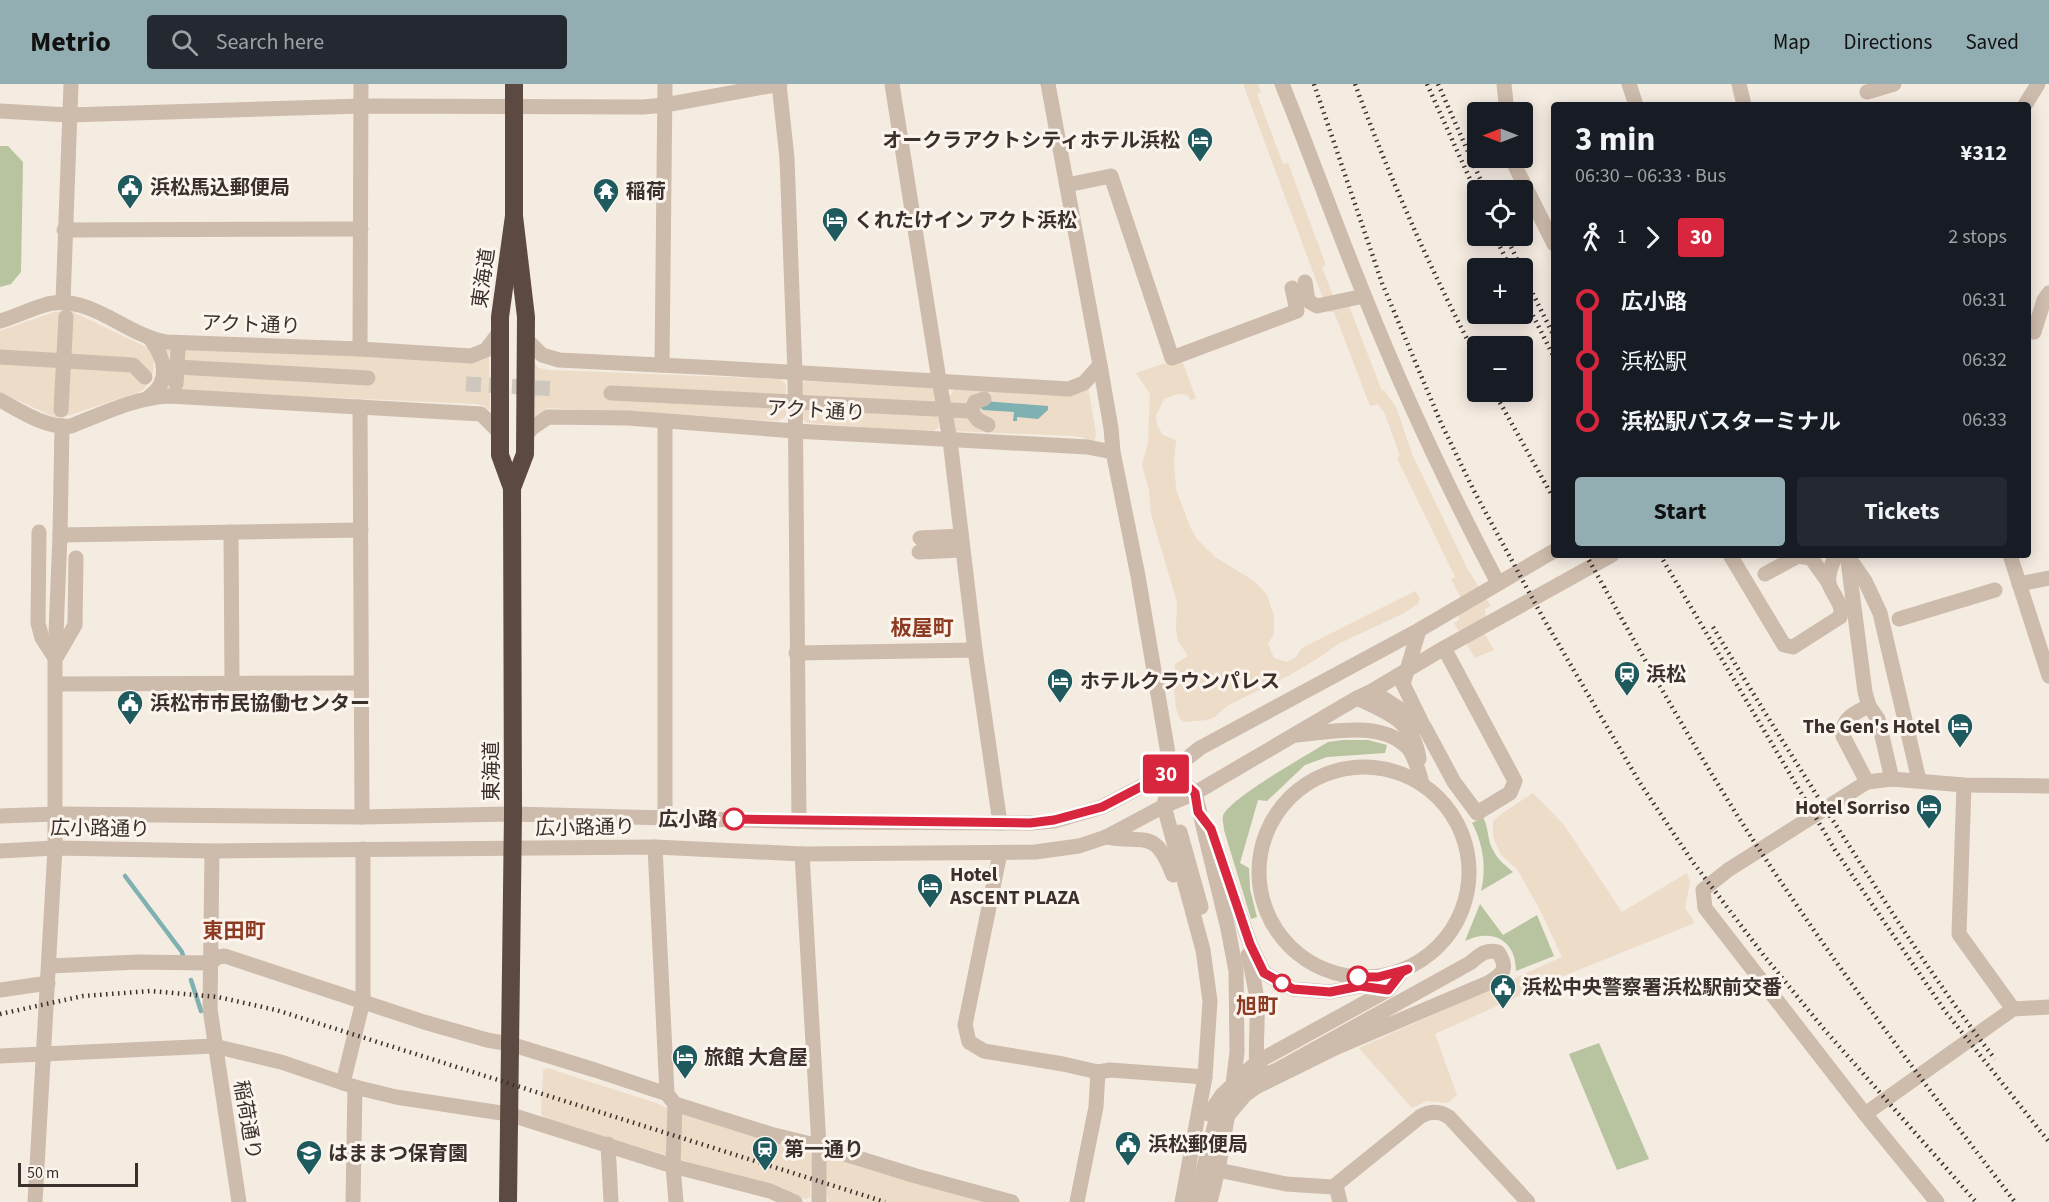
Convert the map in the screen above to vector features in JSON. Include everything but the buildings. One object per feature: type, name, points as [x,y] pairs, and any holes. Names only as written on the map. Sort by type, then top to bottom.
[{"type":"highway","name":"東海道","points":[[512,489],[525,454],[526,317],[514,216],[514,84]]},
{"type":"highway","name":"東海道","points":[[508,1109],[513,849],[512,489],[500,455],[499,432],[500,317],[514,216]]},
{"type":"highway","points":[[508,1109],[508,1202]]},
{"type":"street","points":[[62,410],[65,310],[64,230],[71,84]]},
{"type":"street","points":[[360,349],[361,84]]},
{"type":"street","points":[[662,365],[665,84]]},
{"type":"street","points":[[0,111],[69,115],[361,106],[514,108],[665,105],[780,84],[787,158],[795,373],[799,820]]},
{"type":"street","points":[[892,84],[950,440],[975,650],[1000,823]]},
{"type":"street","points":[[1048,84],[1100,365],[1113,452],[1175,775],[1169,804],[1203,950],[1210,1001]]},
{"type":"street","points":[[1282,84],[1364,296],[1428,442],[1498,583]]},
{"type":"street","points":[[1504,84],[1506,102]]},
{"type":"street","points":[[1629,84],[1635,102]]},
{"type":"street","points":[[1739,84],[1743,102]]},
{"type":"street","points":[[1868,94],[1894,84]]},
{"type":"street","points":[[2027,102],[2038,84]]},
{"type":"street","points":[[1516,168],[1551,238]]},
{"type":"street","points":[[1067,185],[1111,176],[1172,358],[1297,311],[1298,285],[1308,301],[1317,306],[1364,296]]},
{"type":"street","points":[[64,230],[361,229]]},
{"type":"street","points":[[2037,332],[2044,300],[2049,293]]},
{"type":"street","points":[[0,321],[50,303],[65,310]]},
{"type":"street","name":"アクト通り","points":[[65,310],[77,303],[151,340],[166,342],[360,349],[471,356],[486,350],[501,330]]},
{"type":"street","name":"アクト通り","points":[[525,338],[542,356],[559,360],[1069,389],[1084,383],[1100,365]]},
{"type":"street","points":[[149,398],[162,381],[165,368],[160,351],[151,340]]},
{"type":"street","points":[[176,384],[178,350]]},
{"type":"street","points":[[0,357],[133,365],[145,376]]},
{"type":"street","points":[[177,367],[368,378]]},
{"type":"street","points":[[611,393],[971,411]]},
{"type":"street","points":[[0,400],[51,425],[62,426],[71,426],[149,398],[169,396],[481,414],[499,432]]},
{"type":"street","points":[[971,411],[975,402],[984,399]]},
{"type":"street","points":[[360,407],[362,818]]},
{"type":"street","points":[[971,411],[978,420],[988,425]]},
{"type":"street","name":"アクト通り","points":[[525,437],[532,428],[548,417],[628,418],[795,431],[1087,447],[1113,452]]},
{"type":"street","points":[[665,421],[665,818]]},
{"type":"street","points":[[35,1202],[55,848],[55,658],[62,426]]},
{"type":"street","points":[[60,535],[361,530]]},
{"type":"street","points":[[39,532],[38,623],[42,638],[55,658]]},
{"type":"street","points":[[231,532],[232,684]]},
{"type":"street","points":[[920,545],[962,543]]},
{"type":"street","name":"広小路通り","points":[[0,816],[56,814],[362,818],[513,813],[665,818],[1042,822],[1102,807],[1175,775],[1190,756],[1200,748],[1419,630],[1551,553]]},
{"type":"street","points":[[55,658],[75,625],[76,558]]},
{"type":"street","name":"広小路通り","points":[[0,850],[55,848],[212,851],[655,847],[802,854],[1000,853],[1035,852],[1068,847],[1106,837],[1195,793],[1444,648],[1607,558]]},
{"type":"street","points":[[1732,558],[1784,645],[1793,647],[1840,617],[1841,608],[1818,559]]},
{"type":"street","points":[[1741,558],[1749,570],[1766,574]]},
{"type":"street","points":[[1757,600],[1766,574],[1794,558]]},
{"type":"street","points":[[1829,583],[1829,572],[1835,558]]},
{"type":"street","points":[[1848,558],[1864,692],[1869,706],[1878,719],[1892,779]]},
{"type":"street","points":[[1849,558],[1865,581],[1880,613],[1919,780]]},
{"type":"street","points":[[2011,558],[2049,676]]},
{"type":"street","points":[[2019,584],[2049,578]]},
{"type":"street","points":[[1899,619],[1995,590]]},
{"type":"street","points":[[1419,630],[1402,684],[1454,782],[1477,813],[1510,793],[1515,780],[1444,648]]},
{"type":"street","points":[[796,653],[975,650]]},
{"type":"street","points":[[56,684],[361,683]]},
{"type":"street","points":[[1372,691],[1425,728]]},
{"type":"street","points":[[1357,698],[1397,718],[1417,742],[1422,783]]},
{"type":"street","points":[[1867,782],[1843,736],[1842,729],[1850,716],[1869,706]]},
{"type":"street","points":[[1293,735],[1360,731],[1387,734],[1409,749],[1422,783]]},
{"type":"street","points":[[1189,1202],[1208,1119],[1215,1103],[1257,1062],[1388,990],[1402,972],[1408,969],[1435,951],[1455,926],[1467,896],[1470,864],[1462,832],[1446,804],[1422,783],[1394,770],[1363,766],[1332,770],[1304,784],[1281,806],[1266,833],[1258,864],[1261,895],[1272,924],[1291,949],[1317,967],[1347,977],[1378,977],[1408,969]]},
{"type":"street","points":[[1175,775],[1195,793],[1236,971],[1237,1052],[1230,1108],[1210,1202]]},
{"type":"street","points":[[1937,1202],[1865,1114],[1705,908],[1703,890],[1728,870],[1867,782],[1892,779],[1964,785],[2049,786]]},
{"type":"street","points":[[1964,785],[1959,934],[2013,1009]]},
{"type":"street","points":[[1169,804],[1177,820],[1210,946],[1213,972],[1205,1077],[1182,1202]]},
{"type":"street","points":[[1198,812],[1211,829],[1250,944],[1264,973],[1293,989],[1330,992],[1360,986],[1388,990]]},
{"type":"street","points":[[1106,837],[1120,840],[1141,839],[1155,844],[1161,850],[1174,879],[1196,960],[1205,970]]},
{"type":"street","points":[[655,847],[676,1202]]},
{"type":"street","points":[[353,1202],[349,1085],[363,1001],[363,849]]},
{"type":"street","points":[[210,963],[212,851]]},
{"type":"street","points":[[1000,853],[965,1025],[969,1042],[984,1051],[1098,1072],[1110,1070],[1205,1077]]},
{"type":"street","points":[[802,854],[819,1146],[819,1202]]},
{"type":"street","points":[[1218,891],[1230,905],[1252,970],[1257,1005],[1257,1065],[1273,1076]]},
{"type":"street","points":[[1195,1202],[1215,1122],[1221,1111],[1230,1108],[1259,1077],[1273,1076],[1488,983],[1500,976],[1504,969],[1504,961],[1498,952],[1491,950],[1484,952],[1470,963],[1273,1076]]},
{"type":"street","points":[[50,966],[138,962],[210,963],[218,957],[225,956],[424,1022],[671,1099],[770,1134],[1012,1202]]},
{"type":"street","name":"稲荷通り","points":[[210,963],[210,1009],[214,1046],[239,1202]]},
{"type":"street","points":[[0,990],[48,983]]},
{"type":"street","points":[[1865,1114],[2013,1009],[2049,1007]]},
{"type":"street","points":[[0,1056],[43,1052],[214,1046],[281,1062],[349,1085],[396,1096],[508,1109],[674,1166],[770,1191],[795,1202]]},
{"type":"street","points":[[1077,1202],[1096,1107],[1098,1072]]},
{"type":"street","points":[[1218,1170],[1286,1184],[1323,1188],[1336,1186],[1421,1116],[1438,1112],[1449,1117],[1528,1202]]},
{"type":"street","points":[[608,1144],[611,1202]]},
{"type":"street","points":[[1336,1186],[1340,1202]]},
{"type":"green space","points":[[0,146],[8,146],[23,162],[21,272],[11,284],[0,287]]},
{"type":"green space","points":[[1368,740],[1387,745],[1385,753],[1327,757],[1305,765],[1267,801],[1258,800],[1240,863],[1249,868],[1250,889],[1257,917],[1251,919],[1224,830],[1223,816],[1228,808],[1270,777],[1328,742]]},
{"type":"green space","points":[[1483,817],[1495,853],[1513,872],[1481,891],[1484,874],[1483,856],[1472,823]]},
{"type":"green space","points":[[1480,904],[1503,935],[1537,915],[1554,956],[1516,971],[1512,951],[1501,940],[1484,936],[1465,941]]},
{"type":"green space","points":[[1599,1043],[1649,1159],[1617,1170],[1569,1054]]},
{"type":"shaded area","points":[[1243,84],[1258,84],[1261,92],[1257,94],[1283,164],[1288,163],[1326,265],[1322,267],[1338,309],[1349,306],[1382,391],[1384,390],[1396,407],[1412,454],[1468,570],[1491,606],[1485,609],[1486,619],[1480,626],[1494,650],[1475,658],[1454,623],[1459,620],[1458,613],[1463,602],[1451,579],[1455,577],[1397,458],[1400,456],[1385,414],[1378,404],[1370,406],[1334,312],[1328,312]]},
{"type":"shaded area","points":[[71,311],[148,348],[154,358],[153,373],[142,391],[64,417],[54,417],[0,392],[0,331],[54,312]]},
{"type":"shaded area","points":[[164,347],[473,362],[489,357],[490,410],[477,404],[163,390],[171,364]]},
{"type":"shaded area","points":[[1181,358],[1196,398],[1191,400],[1187,395],[1178,394],[1164,399],[1156,416],[1157,425],[1163,435],[1176,440],[1174,462],[1176,489],[1190,527],[1197,539],[1215,557],[1254,581],[1267,595],[1274,616],[1274,633],[1268,644],[1274,658],[1287,662],[1295,658],[1302,648],[1415,591],[1420,598],[1418,604],[1404,613],[1338,644],[1288,676],[1227,706],[1215,717],[1184,722],[1180,719],[1176,708],[1175,664],[1188,656],[1178,641],[1177,602],[1151,514],[1149,490],[1142,465],[1148,442],[1150,394],[1136,373]]},
{"type":"shaded area","points":[[532,360],[539,368],[550,370],[779,379],[785,383],[786,387],[786,416],[778,421],[547,408],[532,419]]},
{"type":"shaded area","points":[[806,381],[932,388],[935,392],[939,427],[932,432],[807,423],[799,415],[800,384]]},
{"type":"shaded area","points":[[1088,387],[1096,434],[1094,443],[1072,436],[955,431],[949,398],[954,389]]},
{"type":"shaded area","points":[[1533,793],[1564,825],[1622,912],[1687,873],[1690,882],[1685,908],[1695,923],[1561,977],[1435,1034],[1457,1095],[1447,1103],[1427,1101],[1412,1108],[1359,1048],[1562,957],[1517,869],[1501,855],[1493,837],[1493,821]]},
{"type":"shaded area","points":[[547,1068],[656,1103],[678,1113],[807,1150],[811,1155],[810,1197],[806,1199],[545,1119],[541,1114],[543,1070]]},
{"type":"shaded area","points":[[827,1158],[836,1158],[984,1202],[829,1202],[825,1165]]},
{"type":"water","points":[[984,401],[1048,406],[1048,410],[1038,419],[1017,417],[1017,421],[1013,421],[1014,412],[983,410],[980,407]]},
{"type":"waterway","points":[[125,876],[182,952],[184,959]]},
{"type":"waterway","points":[[191,980],[201,1011]]},
{"type":"tunnel","points":[[466,384],[557,389]]},
{"type":"railway","points":[[1314,84],[1382,283],[1441,423],[1474,491],[1542,616],[1640,783],[1692,861],[1765,957],[1823,1028],[1976,1202]]},
{"type":"railway","points":[[1355,84],[1412,224],[1467,338]]},
{"type":"railway","points":[[1427,84],[1470,180]]},
{"type":"railway","points":[[1438,84],[1481,180]]},
{"type":"railway","points":[[1500,246],[1505,258]]},
{"type":"railway","points":[[1511,246],[1516,258]]},
{"type":"railway","points":[[1533,294],[1551,330]]},
{"type":"railway","points":[[1533,316],[1551,351]]},
{"type":"railway","points":[[1500,402],[1551,494]]},
{"type":"railway","points":[[1588,558],[1663,692],[1744,826],[1876,1017],[2015,1202]]},
{"type":"railway","points":[[1662,558],[1835,850],[1945,1011],[2049,1142]]},
{"type":"railway","points":[[1713,627],[1789,752],[1898,922],[1995,1059]]},
{"type":"railway","points":[[0,1014],[83,996],[151,991],[218,997],[276,1010],[885,1202]]},
{"type":"bus line","name":"30","points":[[734,819],[820,822],[1030,823],[1054,820],[1102,807],[1171,771],[1195,793],[1198,812],[1211,829],[1250,944],[1264,973],[1293,989],[1330,992],[1360,986],[1388,990],[1402,972],[1408,969],[1378,977],[1358,977]]},
{"type":"place","name":"オークラアクトシティホテル浜松","points":[[1200,163]]},
{"type":"place","name":"浜松馬込郵便局","points":[[130,210]]},
{"type":"place","name":"稲荷","points":[[606,214]]},
{"type":"place","name":"くれたけイン アクト浜松","points":[[835,243]]},
{"type":"place","name":"浜松","points":[[1627,697]]},
{"type":"place","name":"ホテルクラウンパレス","points":[[1060,704]]},
{"type":"place","name":"浜松市市民協働センター","points":[[130,726]]},
{"type":"place","name":"The Gen's Hotel","points":[[1960,749]]},
{"type":"place","name":"広小路","points":[[734,819]]},
{"type":"place","name":"Hotel Sorriso","points":[[1929,830]]},
{"type":"place","name":"Hotel ASCENT PLAZA","points":[[930,909]]},
{"type":"place","name":"浜松中央警察署浜松駅前交番","points":[[1503,1010]]},
{"type":"place","name":"旅館 大倉屋","points":[[685,1080]]},
{"type":"place","name":"浜松郵便局","points":[[1128,1167]]},
{"type":"place","name":"第一通り","points":[[765,1172]]},
{"type":"place","name":"はままつ保育園","points":[[309,1176]]},
{"type":"district","name":"板屋町","points":[[922,628]]},
{"type":"district","name":"東田町","points":[[234,931]]},
{"type":"district","name":"旭町","points":[[1257,1006]]}]
